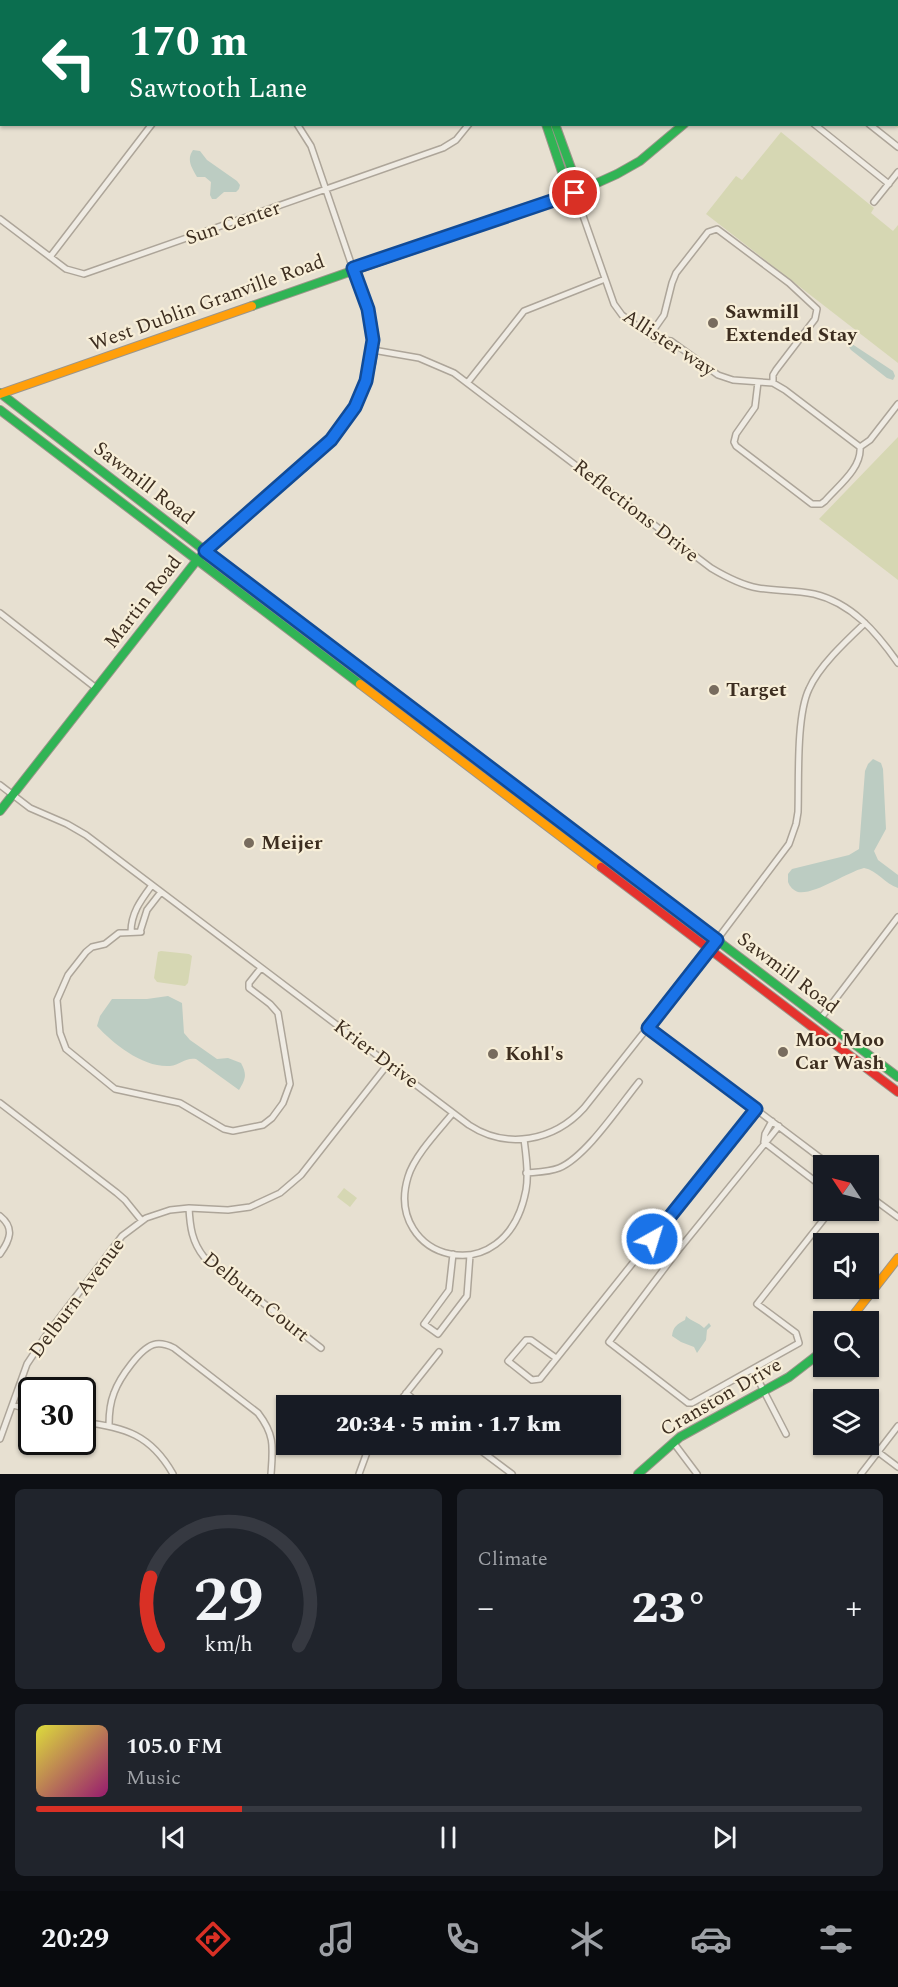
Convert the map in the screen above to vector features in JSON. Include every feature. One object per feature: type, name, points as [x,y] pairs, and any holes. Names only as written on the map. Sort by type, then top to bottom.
[{"type":"main road","points":[[547,126],[565,181],[575,193]]},
{"type":"main road","points":[[556,126],[575,179],[575,193]]},
{"type":"main road","name":"West Dublin Granville Road","points":[[0,394],[353,268],[575,193],[640,161],[682,126]]},
{"type":"main road","name":"Martin Road","points":[[0,811],[197,560],[314,456],[340,430],[355,407],[361,394],[373,350],[372,323],[353,268]]},
{"type":"main road","name":"Sawmill Road","points":[[0,394],[898,1077]]},
{"type":"main road","name":"Sawmill Road","points":[[0,410],[898,1092]]},
{"type":"main road","points":[[857,1311],[898,1258]]},
{"type":"main road","name":"Cranston Drive","points":[[638,1474],[673,1442],[763,1392],[798,1371],[813,1359]]},
{"type":"street","points":[[50,257],[150,126]]},
{"type":"street","points":[[298,126],[309,140],[353,268]]},
{"type":"street","name":"Sun Center","points":[[0,220],[72,272],[93,273],[443,148],[456,140],[467,126]]},
{"type":"street","points":[[817,126],[889,183]]},
{"type":"street","points":[[872,126],[898,147]]},
{"type":"street","points":[[874,202],[898,172]]},
{"type":"street","name":"Allister way","points":[[575,193],[619,312],[655,339],[671,341],[723,377],[772,383],[785,390],[860,447]]},
{"type":"street","points":[[650,334],[664,315],[676,273],[708,232],[717,229],[789,283],[817,309],[817,315],[776,370],[772,383]]},
{"type":"street","points":[[468,382],[524,311],[605,279]]},
{"type":"street","name":"Reflections Drive","points":[[373,350],[427,360],[447,369],[468,382],[711,568],[729,579],[750,586],[800,592],[823,597],[842,606],[865,622],[898,663]]},
{"type":"street","points":[[758,382],[755,407],[736,434],[734,442],[736,446],[812,504],[825,501],[860,460],[860,447],[870,440],[898,404]]},
{"type":"street","points":[[0,613],[96,688]]},
{"type":"street","name":"Krier Drive","points":[[0,785],[32,809],[80,831],[472,1127],[503,1138],[524,1139],[554,1132],[577,1117],[717,940],[783,852],[792,836],[798,812],[802,714],[806,695],[819,673],[865,622]]},
{"type":"street","points":[[131,932],[135,910],[152,885]]},
{"type":"street","points":[[162,892],[144,916],[141,932],[119,933],[105,944],[92,947],[68,975],[57,1000],[60,1033],[66,1049],[110,1086],[126,1092],[180,1103],[224,1129],[233,1131],[263,1125],[283,1103],[290,1084],[278,1013],[249,988],[249,983],[261,968]]},
{"type":"street","points":[[821,1018],[898,917]]},
{"type":"street","points":[[648,1028],[817,1155]]},
{"type":"street","name":"Delburn Avenue","points":[[0,1439],[22,1376],[35,1351],[122,1236],[142,1221],[170,1210],[189,1208],[228,1210],[250,1207],[280,1193],[301,1175],[388,1064]]},
{"type":"street","points":[[526,1173],[558,1169],[570,1162],[639,1082]]},
{"type":"street","points":[[0,1103],[117,1193],[142,1221]]},
{"type":"street","points":[[556,1358],[531,1340],[526,1340],[508,1361],[532,1380],[540,1379],[756,1109]]},
{"type":"street","points":[[453,1113],[409,1174],[405,1202],[408,1220],[417,1233],[437,1250],[470,1255],[490,1248],[506,1237],[512,1229],[526,1190],[524,1139]]},
{"type":"street","points":[[764,1142],[772,1120]]},
{"type":"street","points":[[779,1126],[764,1142],[609,1342],[688,1403],[692,1403],[753,1370],[799,1342],[796,1333],[757,1304],[822,1221]]},
{"type":"street","points":[[764,1142],[813,1180]]},
{"type":"street","points":[[879,1203],[898,1217]]},
{"type":"street","name":"Delburn Court","points":[[189,1208],[191,1233],[198,1250],[204,1257],[321,1348]]},
{"type":"street","points":[[0,1216],[8,1223],[11,1231],[10,1238],[0,1254]]},
{"type":"street","points":[[453,1254],[449,1290],[424,1324],[438,1334],[467,1296],[470,1255]]},
{"type":"street","points":[[109,1425],[112,1399],[120,1381],[142,1352],[157,1343],[174,1348],[258,1413],[267,1425],[272,1439],[271,1474]]},
{"type":"street","points":[[408,1395],[406,1393],[439,1352]]},
{"type":"street","points":[[753,1370],[786,1434]]},
{"type":"street","points":[[13,1405],[18,1406]]},
{"type":"street","points":[[96,1424],[109,1425],[138,1435],[161,1455],[173,1474]]},
{"type":"street","points":[[879,1451],[898,1426]]},
{"type":"street","points":[[673,1442],[697,1474]]},
{"type":"street","points":[[879,1453],[898,1467]]},
{"type":"street","points":[[359,1474],[366,1455]]},
{"type":"street","points":[[487,1455],[512,1474]]},
{"type":"street","points":[[861,1474],[876,1455]]},
{"type":"green space","points":[[781,132],[874,208],[871,213],[893,231],[898,225],[898,363],[706,214],[736,176],[742,180]]},
{"type":"green space","points":[[898,437],[898,580],[819,519]]},
{"type":"green space","points":[[158,952],[192,956],[188,983],[185,986],[157,982],[154,978]]},
{"type":"green space","points":[[344,1188],[357,1198],[350,1207],[337,1197]]},
{"type":"shaded area","points":[[193,150],[200,151],[207,160],[237,181],[240,185],[239,189],[236,192],[224,192],[216,199],[212,199],[211,182],[205,177],[197,177],[192,167],[190,157]]},
{"type":"shaded area","points":[[852,344],[893,371],[895,376],[893,380],[887,378],[851,350],[848,346]]},
{"type":"shaded area","points":[[873,759],[881,763],[883,769],[886,829],[874,851],[878,860],[898,875],[898,888],[873,871],[864,868],[822,887],[798,892],[788,882],[788,874],[792,869],[849,855],[859,849],[865,771]]},
{"type":"shaded area","points":[[168,996],[182,1003],[184,1033],[190,1040],[217,1059],[228,1058],[241,1063],[245,1076],[239,1090],[196,1059],[189,1059],[170,1066],[160,1066],[140,1059],[120,1047],[97,1026],[100,1016],[112,999],[147,999]]},
{"type":"shaded area","points":[[686,1316],[704,1328],[709,1323],[711,1326],[707,1330],[706,1340],[697,1353],[694,1347],[672,1336],[674,1328],[685,1320]]},
{"type":"traffic: fast","points":[[547,126],[565,181],[575,193]]},
{"type":"traffic: fast","points":[[556,126],[575,179],[575,193]]},
{"type":"traffic: fast","points":[[252,306],[575,193],[640,161],[682,126]]},
{"type":"traffic: fast","points":[[0,393],[390,693]]},
{"type":"traffic: fast","points":[[0,410],[360,684]]},
{"type":"traffic: fast","points":[[0,811],[197,560],[223,535],[304,467]]},
{"type":"traffic: fast","points":[[616,864],[898,1077]]},
{"type":"traffic: fast","points":[[638,1474],[680,1437],[789,1377],[813,1358]]},
{"type":"traffic: slow","points":[[304,467],[319,453],[346,420],[366,383],[372,363],[374,342],[372,321],[353,269]]},
{"type":"traffic: slow","points":[[0,394],[252,306]]},
{"type":"traffic: slow","points":[[360,684],[601,867]]},
{"type":"traffic: slow","points":[[390,693],[616,864]]},
{"type":"traffic: slow","points":[[857,1311],[898,1258]]},
{"type":"traffic: jam","points":[[601,867],[898,1092]]},
{"type":"place","name":"Sawmill Extended Stay","points":[[713,323]]},
{"type":"place","name":"Target","points":[[714,690]]},
{"type":"place","name":"Meijer","points":[[249,843]]},
{"type":"place","name":"Moo Moo Car Wash","points":[[783,1052]]},
{"type":"place","name":"Kohl's","points":[[493,1054]]},
{"type":"route","points":[[575,193],[353,268],[372,323],[373,340],[370,367],[355,407],[331,440],[205,551],[717,940],[648,1028],[756,1109],[652,1239]]}]
